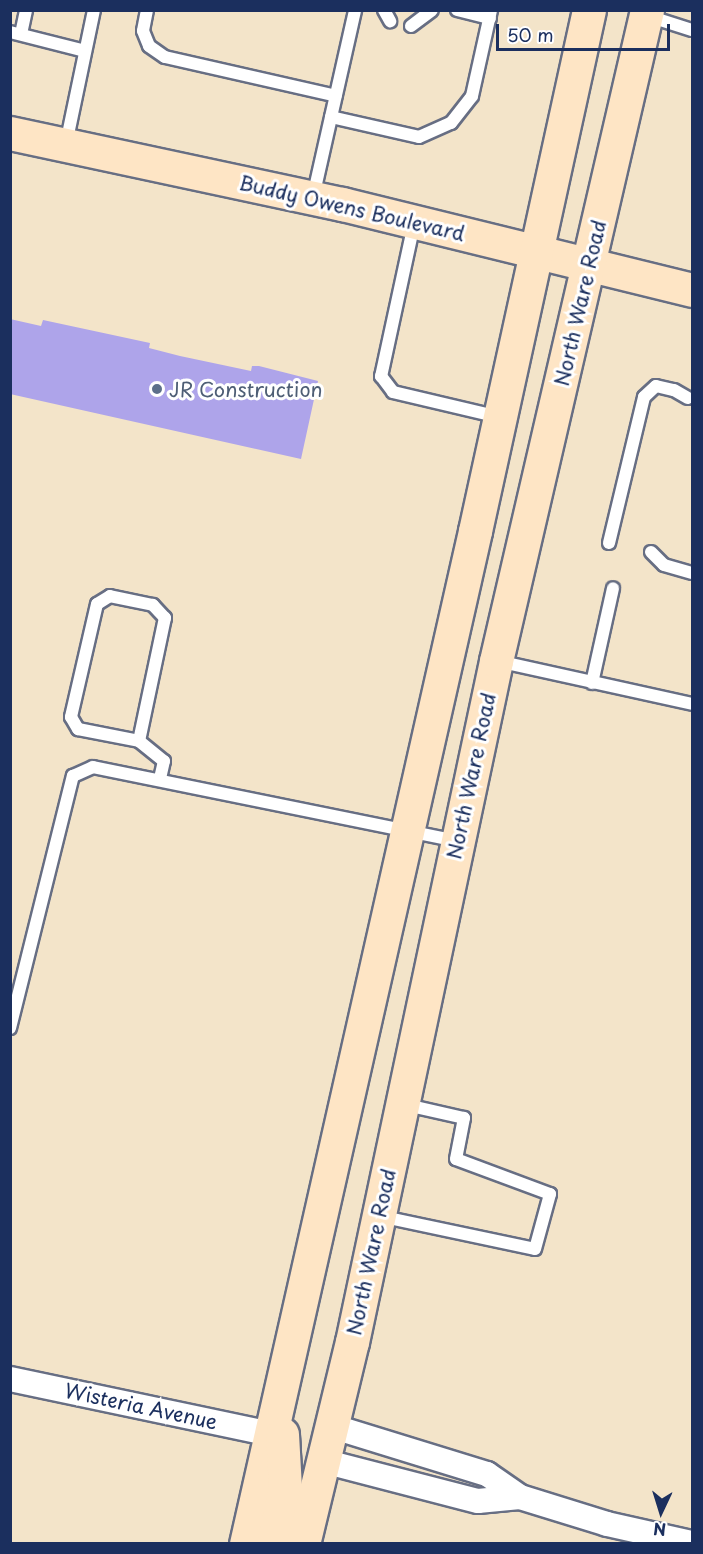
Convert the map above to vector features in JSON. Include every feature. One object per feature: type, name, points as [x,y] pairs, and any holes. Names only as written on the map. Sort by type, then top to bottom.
[{"type":"main road","points":[[246,1544],[537,252],[589,10]]},
{"type":"main road","name":"North Ware Road","points":[[303,1544],[378,1216],[496,661],[646,13]]},
{"type":"main road","name":"Buddy Owens Boulevard","points":[[10,133],[414,221],[693,290]]},
{"type":"main road","points":[[273,1544],[285,1488],[280,1394]]},
{"type":"street","name":"Wisteria Avenue","points":[[10,1379],[271,1434]]},
{"type":"street","points":[[331,1426],[487,1474],[520,1497],[607,1524],[693,1543]]},
{"type":"street","points":[[415,1484],[424,1456]]},
{"type":"street","points":[[323,1461],[478,1501],[520,1497]]},
{"type":"lane","points":[[26,10],[16,33],[85,51]]},
{"type":"lane","points":[[66,145],[94,10]]},
{"type":"lane","points":[[147,10],[143,31],[149,46],[165,57],[336,96]]},
{"type":"lane","points":[[313,198],[354,10]]},
{"type":"lane","points":[[411,26],[432,10]]},
{"type":"lane","points":[[331,117],[419,137],[451,123],[472,96],[490,14],[457,10]]},
{"type":"lane","points":[[646,13],[693,30]]},
{"type":"lane","points":[[414,221],[381,376],[393,392],[500,417]]},
{"type":"lane","points":[[609,543],[644,397],[656,386],[688,398]]},
{"type":"lane","points":[[651,552],[664,565],[693,573]]},
{"type":"lane","points":[[592,683],[613,588]]},
{"type":"lane","points":[[139,741],[165,618],[153,605],[110,596],[97,604],[71,717],[78,729],[139,741],[164,761],[160,779]]},
{"type":"lane","points":[[496,661],[693,704]]},
{"type":"lane","points":[[10,1028],[73,776],[93,766],[457,841]]},
{"type":"lane","points":[[378,1216],[535,1249],[550,1194],[456,1159],[464,1118],[402,1104]]},
{"type":"building","points":[[10,319],[41,326],[43,320],[150,343],[149,348],[180,356],[251,371],[252,366],[259,366],[318,381],[301,459],[10,394]]},
{"type":"place","name":"JR Construction","points":[[157,389]]}]
